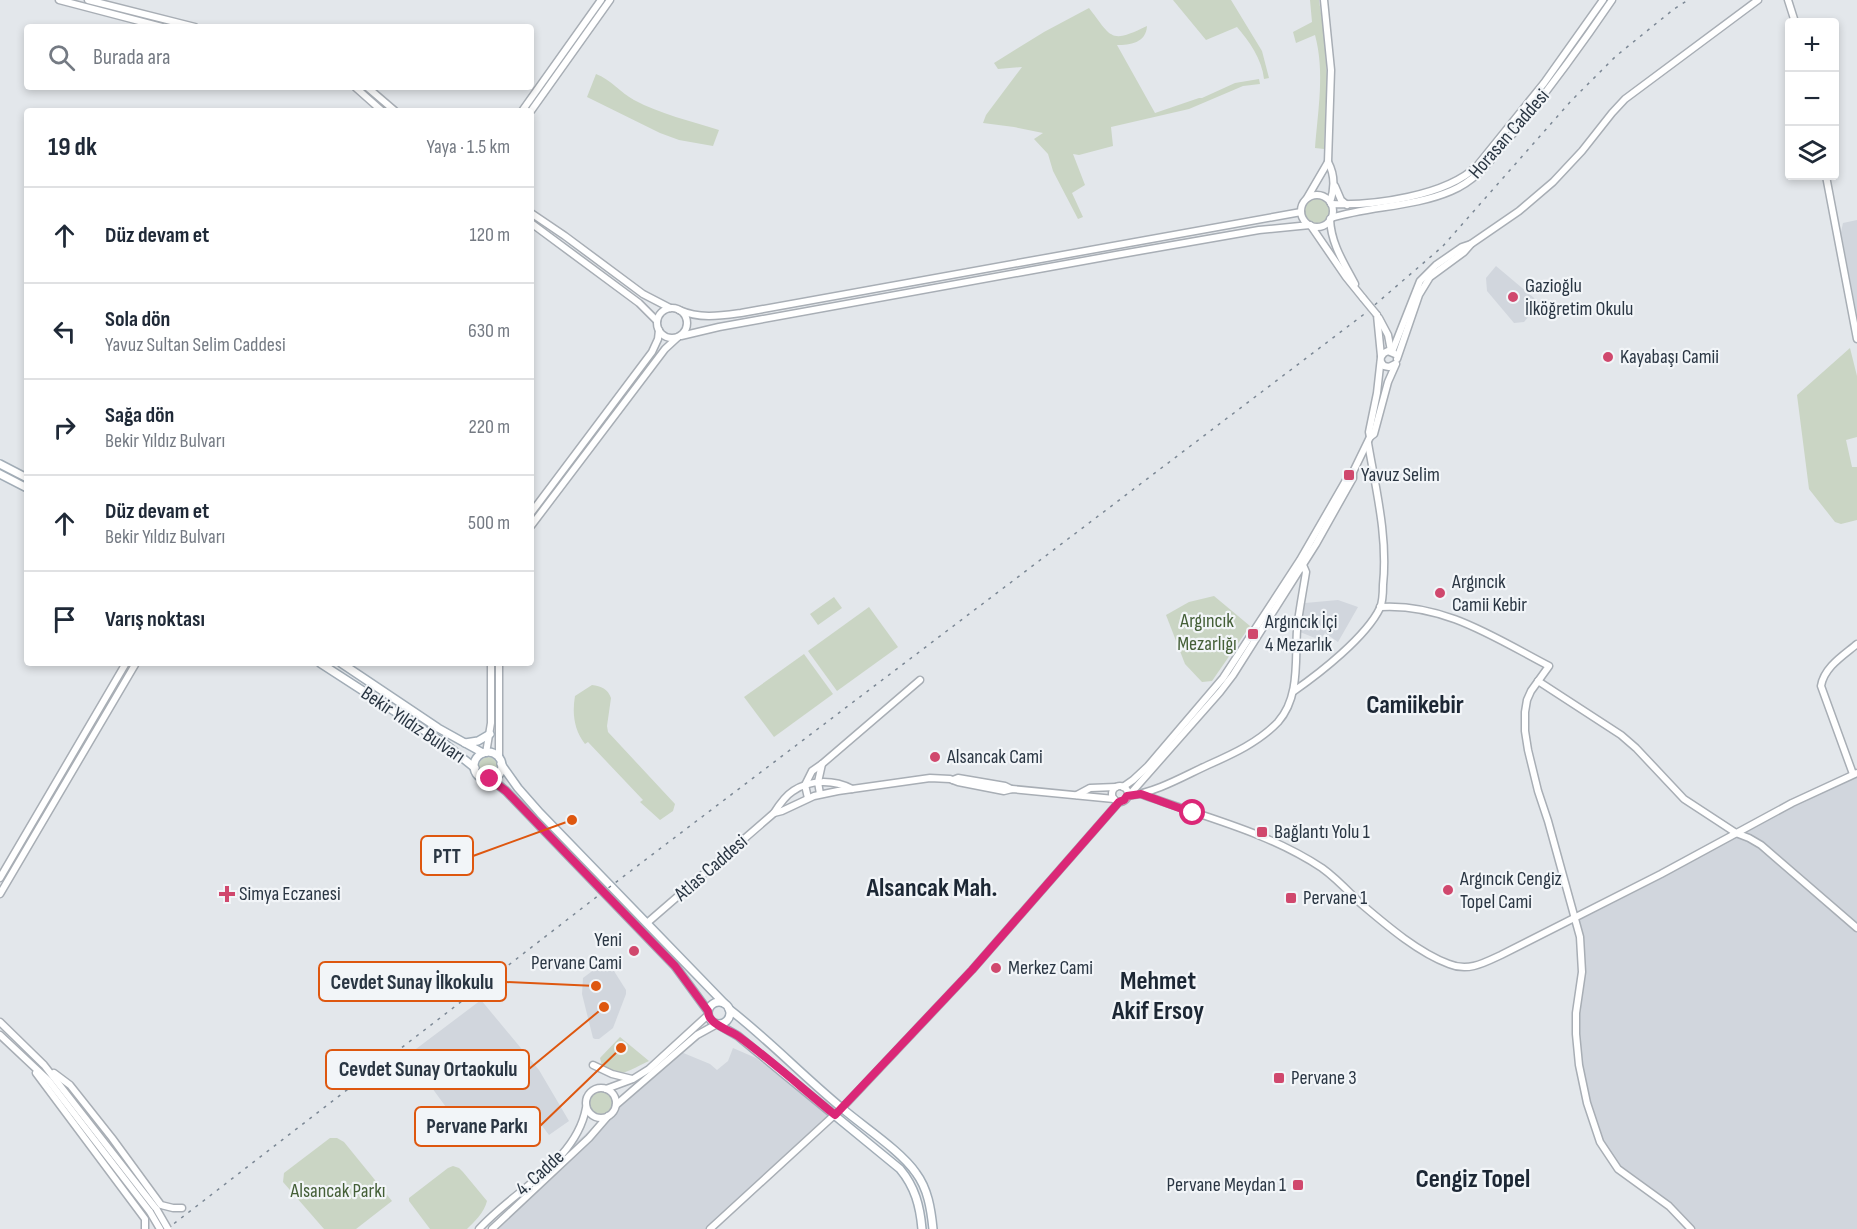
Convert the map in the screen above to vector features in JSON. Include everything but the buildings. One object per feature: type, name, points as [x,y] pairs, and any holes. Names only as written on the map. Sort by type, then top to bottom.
[{"type":"main road","points":[[0,464],[24,476]]},
{"type":"main road","points":[[0,474],[24,486]]},
{"type":"main road","name":"Bekir Yıldız Bulvarı","points":[[325,666],[445,744],[475,768]]},
{"type":"main road","name":"Bekir Yıldız Bulvarı","points":[[345,666],[438,728],[484,753]]},
{"type":"main road","points":[[465,743],[478,741],[490,734]]},
{"type":"main road","points":[[922,1229],[919,1203],[904,1173],[738,1036],[712,1022],[675,966],[506,791],[490,779],[482,778],[477,774],[476,759],[484,753],[495,754],[518,788],[540,813],[726,1006],[905,1160],[923,1185],[933,1229]]},
{"type":"main road","points":[[490,779],[500,772],[500,761]]},
{"type":"main road","points":[[708,1013],[713,1004],[718,1002],[726,1006]]},
{"type":"main road","points":[[718,1024],[728,1019],[726,1006]]},
{"type":"street","points":[[59,0],[151,24]]},
{"type":"street","points":[[88,0],[183,24]]},
{"type":"street","points":[[524,108],[601,0]]},
{"type":"street","points":[[533,108],[610,0]]},
{"type":"street","points":[[1324,0],[1331,70],[1328,162],[1303,204],[1301,212],[1346,278],[1377,315],[1396,361]]},
{"type":"street","name":"Horasan Caddesi","points":[[1331,203],[1347,205],[1429,192],[1467,174],[1478,164],[1544,83],[1603,0]]},
{"type":"street","name":"Horasan Caddesi","points":[[1331,219],[1380,206],[1427,199],[1472,180],[1557,79],[1612,0]]},
{"type":"street","points":[[1117,801],[1112,793],[1148,766],[1223,678],[1300,560],[1349,475],[1353,472],[1369,439],[1374,434],[1388,382],[1417,300],[1425,284],[1439,269],[1519,211],[1553,182],[1625,99],[1758,0]]},
{"type":"street","points":[[1788,0],[1794,18]]},
{"type":"street","points":[[358,90],[379,108]]},
{"type":"street","points":[[370,90],[392,108]]},
{"type":"street","points":[[1328,162],[1341,200],[1347,205]]},
{"type":"street","points":[[1827,180],[1857,339]]},
{"type":"street","points":[[1334,182],[1331,203],[1332,237],[1336,249],[1363,298]]},
{"type":"street","points":[[1307,199],[1320,195],[1331,203]]},
{"type":"street","points":[[534,215],[643,294],[670,308],[704,317],[741,313],[1301,212]]},
{"type":"street","points":[[659,330],[668,338],[679,337],[719,327],[1259,230],[1321,226],[1331,219]]},
{"type":"street","points":[[534,225],[639,303],[657,321],[659,330],[652,352],[534,509]]},
{"type":"street","points":[[1391,352],[1415,290],[1424,276],[1447,256],[1471,244]]},
{"type":"street","points":[[657,321],[662,312],[670,308]]},
{"type":"street","points":[[534,522],[665,349],[685,332],[688,322],[686,316],[679,310]]},
{"type":"street","points":[[1293,691],[1323,670],[1341,653],[1367,627],[1380,607],[1384,582],[1383,523],[1369,439],[1381,360],[1377,315]]},
{"type":"street","points":[[1385,331],[1393,334],[1400,333]]},
{"type":"street","points":[[1391,352],[1384,353],[1381,360],[1384,366],[1389,367],[1396,361]]},
{"type":"street","points":[[710,1229],[842,1108],[972,970],[1117,801],[1124,800],[1144,780],[1221,692],[1303,565],[1353,478],[1353,472]]},
{"type":"street","points":[[1127,795],[1141,794],[1160,788],[1236,752],[1255,741],[1279,720],[1289,704],[1293,691],[1306,572],[1303,565]]},
{"type":"street","points":[[1380,607],[1425,609],[1459,620],[1549,666],[1531,691],[1526,704],[1526,741],[1580,937],[1582,964],[1576,1013],[1578,1057],[1587,1103],[1604,1149],[1618,1169],[1668,1206],[1691,1229]]},
{"type":"street","points":[[1141,794],[1244,829],[1287,847],[1334,876],[1372,913],[1402,936],[1452,966],[1467,968],[1481,965],[1574,919],[1792,803],[1855,774],[1821,686],[1830,668],[1857,644]]},
{"type":"street","points":[[0,878],[124,666]]},
{"type":"street","points":[[0,894],[134,666]]},
{"type":"street","points":[[484,753],[490,734],[491,666]]},
{"type":"street","points":[[499,666],[500,761]]},
{"type":"street","points":[[814,796],[805,785],[812,771],[920,680]]},
{"type":"street","points":[[1539,681],[1622,735],[1684,799],[1736,833],[1761,845],[1857,928]]},
{"type":"street","points":[[814,796],[822,764]]},
{"type":"street","name":"Atlas Caddesi","points":[[774,813],[814,796],[930,778],[953,780],[1004,791],[1012,789],[1117,801]]},
{"type":"street","points":[[816,783],[841,783],[853,789]]},
{"type":"street","name":"Atlas Caddesi","points":[[647,923],[774,813],[789,793],[805,785],[816,783]]},
{"type":"street","points":[[1076,795],[1090,789],[1120,787],[1127,791],[1127,795]]},
{"type":"street","points":[[606,1089],[633,1079],[659,1061],[708,1013]]},
{"type":"street","points":[[0,1022],[44,1065],[159,1207],[162,1213],[158,1218],[145,1219]]},
{"type":"street","points":[[616,1105],[614,1095],[600,1088],[590,1092],[586,1101],[586,1108],[595,1117],[608,1116],[616,1105],[697,1035],[718,1024]]},
{"type":"street","points":[[0,1035],[63,1097],[150,1212],[160,1229]]},
{"type":"street","points":[[29,1062],[145,1219],[145,1229]]},
{"type":"street","points":[[593,1065],[612,1074],[633,1079]]},
{"type":"street","name":"4. Cadde","points":[[479,1229],[568,1149],[580,1130],[586,1108]]},
{"type":"street","name":"4. Cadde","points":[[492,1229],[589,1138],[608,1116]]},
{"type":"street","points":[[159,1207],[182,1208]]},
{"type":"street","points":[[159,1207],[168,1229]]},
{"type":"shaded area","points":[[1857,220],[1857,315],[1841,232],[1843,223]]},
{"type":"shaded area","name":"Gazioğlu İlköğretim Okulu","points":[[1496,266],[1540,303],[1524,322],[1514,323],[1487,291],[1486,278]]},
{"type":"shaded area","points":[[1338,600],[1358,607],[1338,642],[1325,633],[1320,640],[1300,632],[1305,603]]},
{"type":"shaded area","points":[[1857,773],[1857,1229],[1691,1229],[1683,1220],[1618,1170],[1594,1128],[1576,1038],[1582,967],[1575,921],[1770,814]]},
{"type":"shaded area","points":[[607,960],[626,990],[626,994],[613,1028],[599,1039],[595,1039],[582,994],[583,978]]},
{"type":"shaded area","points":[[481,1000],[539,1070],[569,1121],[549,1135],[540,1123],[510,1142],[487,1111],[462,1129],[408,1055]]},
{"type":"shaded area","points":[[733,1048],[756,1058],[833,1118],[708,1229],[491,1229],[559,1157],[681,1052],[710,1064],[717,1070],[728,1061]]},
{"type":"green space","points":[[1173,0],[1231,0],[1262,51],[1269,78],[1264,79],[1258,57],[1237,27],[1206,40]]},
{"type":"green space","points":[[1310,0],[1319,0],[1324,34],[1327,77],[1324,149],[1315,148],[1320,63],[1315,35],[1296,43],[1293,32],[1312,22]]},
{"type":"green space","points":[[1089,8],[1113,35],[1126,35],[1147,26],[1144,36],[1136,42],[1117,45],[1155,113],[1202,98],[1235,83],[1259,79],[1260,84],[1243,86],[1189,109],[1111,127],[1113,146],[1079,155],[1073,154],[1085,185],[1072,193],[1083,217],[1078,219],[1053,171],[1048,154],[1034,139],[1043,133],[983,123],[986,115],[1022,67],[998,69],[994,63]]},
{"type":"green space","points":[[596,74],[644,105],[719,130],[713,146],[679,140],[660,133],[587,97]]},
{"type":"green space","points":[[1317,198],[1326,202],[1330,211],[1326,220],[1317,224],[1308,220],[1304,211],[1308,202]]},
{"type":"green space","points":[[1850,348],[1857,376],[1857,437],[1846,440],[1852,467],[1857,467],[1857,520],[1841,524],[1835,522],[1809,489],[1797,395]]},
{"type":"green space","name":"Argıncık Mezarlığı","points":[[1214,596],[1250,626],[1212,681],[1202,682],[1185,664],[1166,615],[1189,602]]},
{"type":"green space","points":[[834,597],[842,608],[818,625],[810,614]]},
{"type":"green space","points":[[869,607],[898,647],[837,691],[808,651]]},
{"type":"green space","points":[[804,654],[833,694],[774,737],[744,697]]},
{"type":"green space","points":[[592,685],[604,689],[611,698],[608,732],[675,804],[673,811],[660,820],[640,802],[643,800],[588,742],[585,744],[578,733],[574,715],[575,696]]},
{"type":"green space","points":[[488,757],[494,760],[497,766],[494,772],[488,775],[482,772],[479,766],[482,760]]},
{"type":"green space","points":[[620,1037],[649,1061],[621,1074],[604,1074],[600,1058]]},
{"type":"green space","points":[[601,1092],[609,1095],[612,1103],[609,1111],[601,1114],[593,1111],[590,1103],[593,1095]]},
{"type":"green space","name":"Alsancak Parkı","points":[[330,1138],[337,1138],[344,1142],[392,1201],[356,1229],[324,1229],[283,1182],[284,1173]]},
{"type":"green space","points":[[453,1166],[463,1172],[487,1201],[486,1205],[467,1229],[430,1229],[409,1198]]},
{"type":"railway","points":[[167,1229],[603,892],[1363,315],[1442,247],[1571,101],[1616,56],[1688,0]]},
{"type":"place","name":"Gazioğlu İlköğretim Okulu","points":[[1513,297]]},
{"type":"place","name":"Kayabaşı Camii","points":[[1608,357]]},
{"type":"place","name":"Yavuz Selim","points":[[1349,475]]},
{"type":"place","name":"Argıncık Camii Kebir","points":[[1440,593]]},
{"type":"place","name":"Argıncık İçi 4 Mezarlık","points":[[1253,634]]},
{"type":"place","name":"Alsancak Cami","points":[[935,757]]},
{"type":"place","name":"PTT","points":[[572,820]]},
{"type":"place","name":"Bağlantı Yolu 1","points":[[1262,832]]},
{"type":"place","name":"Argıncık Cengiz Topel Cami","points":[[1448,890]]},
{"type":"place","name":"Simya Eczanesi","points":[[227,894]]},
{"type":"place","name":"Pervane 1","points":[[1291,898]]},
{"type":"place","name":"Yeni Pervane Cami","points":[[634,951]]},
{"type":"place","name":"Merkez Cami","points":[[996,968]]},
{"type":"place","name":"Cevdet Sunay İlkokulu","points":[[596,986]]},
{"type":"place","name":"Cevdet Sunay Ortaokulu","points":[[604,1007]]},
{"type":"place","name":"Pervane Parkı","points":[[621,1048]]},
{"type":"place","name":"Pervane 3","points":[[1279,1078]]},
{"type":"place","name":"Pervane Meydan 1","points":[[1298,1185]]},
{"type":"district","name":"Camiikebir","points":[[1415,705]]},
{"type":"district","name":"Alsancak Mah.","points":[[932,888]]},
{"type":"district","name":"Mehmet Akif Ersoy","points":[[1158,996]]},
{"type":"district","name":"Cengiz Topel","points":[[1473,1179]]},
{"type":"route","points":[[490,779],[506,791],[675,966],[708,1011],[712,1022],[738,1036],[835,1115],[972,970],[1119,802],[1127,796],[1141,794],[1193,813]]}]
